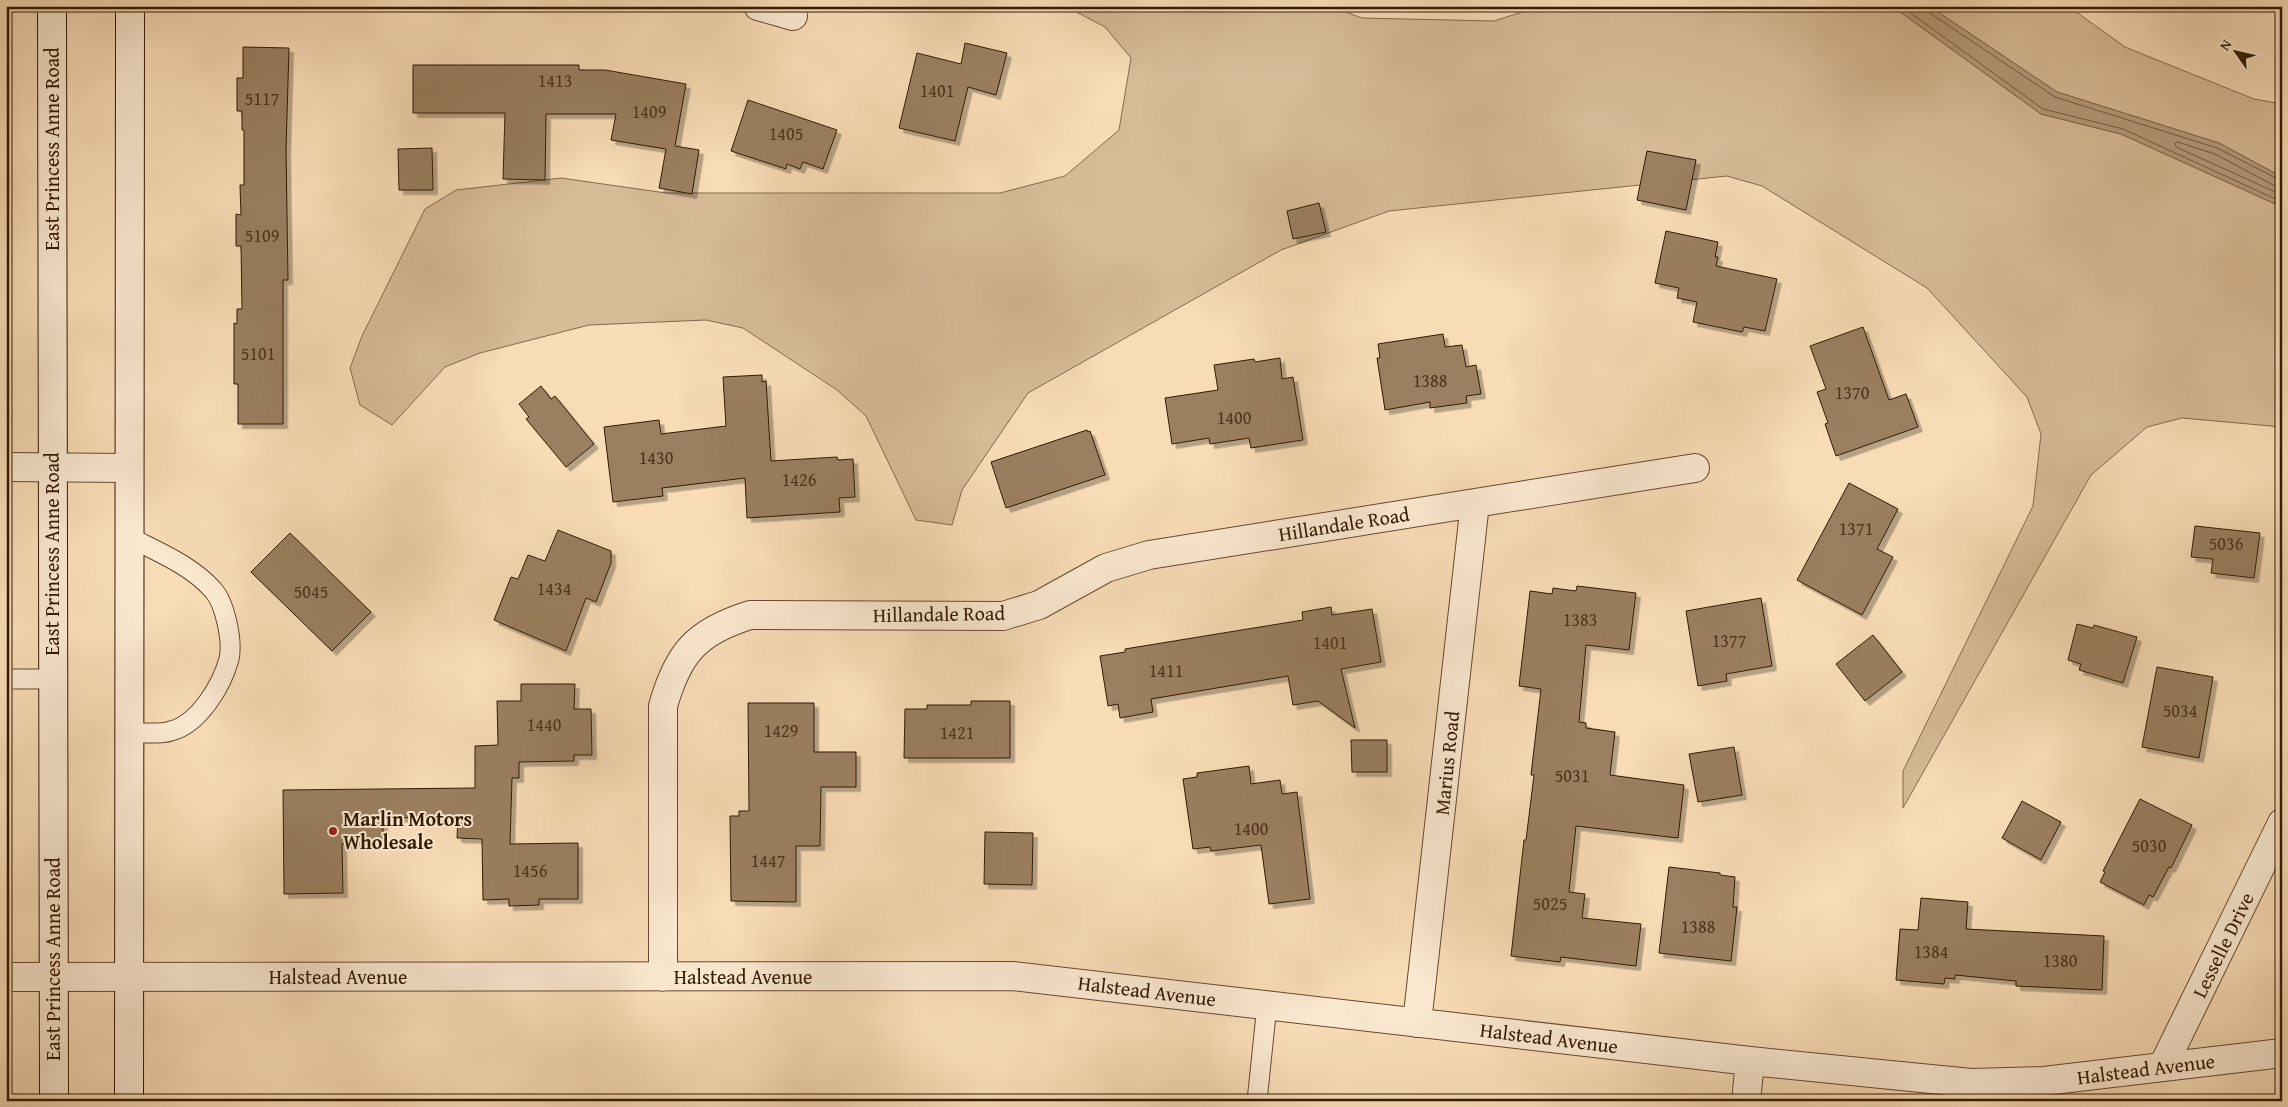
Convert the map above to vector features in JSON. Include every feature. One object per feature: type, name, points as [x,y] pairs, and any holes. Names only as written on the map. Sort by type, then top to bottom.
[{"type":"street","name":"East Princess Anne Road","points":[[52,6],[54,1101]]},
{"type":"street","points":[[129,1101],[130,6]]},
{"type":"street","points":[[758,6],[793,16]]},
{"type":"street","points":[[6,467],[129,468]]},
{"type":"street","name":"Hillandale Road","points":[[663,977],[663,706],[671,677],[683,656],[700,638],[726,622],[750,615],[1003,616],[1038,606],[1106,568],[1149,555],[1695,468]]},
{"type":"street","name":"Marius Road","points":[[1417,1023],[1475,503]]},
{"type":"street","name":"Lesselle Drive","points":[[2163,1066],[2282,823]]},
{"type":"street","name":"Halstead Avenue","points":[[6,977],[1012,976],[1750,1061],[2044,1091],[2163,1066],[2282,1053]]},
{"type":"street","points":[[1746,1101],[1750,1061]]},
{"type":"lane","points":[[129,537],[182,564],[213,590],[222,605],[228,632],[229,657],[220,683],[206,704],[190,720],[172,731],[129,733]]},
{"type":"lane","points":[[6,679],[53,679]]},
{"type":"lane","points":[[1257,1101],[1267,1005]]},
{"type":"shaded area","points":[[1065,6],[1330,6],[1362,18],[1494,21],[1541,6],[1892,6],[2041,114],[2121,134],[2282,207],[2282,427],[2182,418],[2147,427],[2091,475],[1903,808],[1903,771],[2033,506],[2041,434],[2027,397],[1927,288],[1762,186],[1727,176],[1389,211],[1281,250],[1028,393],[962,490],[952,525],[916,520],[866,416],[837,390],[743,328],[706,320],[589,325],[480,353],[445,367],[392,425],[360,405],[350,368],[362,336],[425,209],[456,190],[561,178],[666,193],[1000,193],[1065,176],[1119,130],[1131,58],[1105,27]]},
{"type":"shaded area","points":[[1929,6],[2068,6],[2125,47],[2254,99],[2282,104],[2282,177],[2219,143],[2057,92]]},
{"type":"water","points":[[1892,6],[1929,6],[2057,92],[2219,143],[2282,177],[2282,207],[2121,134],[2041,114]]},
{"type":"building","points":[[965,43],[1007,53],[996,95],[968,87],[955,141],[899,128],[917,53],[961,64]]},
{"type":"building","points":[[243,47],[289,48],[286,149],[288,280],[283,280],[283,424],[238,424],[238,384],[234,384],[234,323],[237,324],[237,309],[242,309],[241,246],[236,246],[236,214],[241,215],[240,185],[244,185],[244,130],[242,130],[242,111],[237,111],[237,78],[243,78]]},
{"type":"building","points":[[413,65],[579,65],[579,70],[605,70],[686,84],[675,146],[699,150],[692,194],[659,188],[666,149],[611,140],[616,114],[546,114],[545,180],[503,179],[505,113],[413,113]]},
{"type":"building","points":[[748,100],[837,130],[823,169],[803,162],[800,169],[787,164],[786,169],[731,151]]},
{"type":"building","points":[[432,148],[433,190],[399,190],[398,149]]},
{"type":"building","points":[[1647,151],[1696,160],[1686,210],[1637,200]]},
{"type":"building","points":[[1319,203],[1326,232],[1293,239],[1287,211]]},
{"type":"building","points":[[1666,231],[1718,242],[1715,257],[1718,257],[1716,266],[1777,279],[1765,331],[1744,327],[1742,332],[1693,322],[1697,302],[1677,298],[1679,288],[1655,283]]},
{"type":"building","points":[[1863,327],[1889,400],[1906,394],[1918,427],[1836,456],[1825,424],[1828,423],[1817,392],[1826,389],[1810,346]]},
{"type":"building","points":[[1443,334],[1445,347],[1462,345],[1466,367],[1476,365],[1481,394],[1466,396],[1467,403],[1430,408],[1430,402],[1385,410],[1377,358],[1380,358],[1378,344]]},
{"type":"building","points":[[1280,358],[1282,379],[1293,377],[1303,440],[1251,448],[1249,438],[1210,444],[1209,438],[1172,444],[1165,398],[1218,390],[1214,365],[1254,359],[1255,362]]},
{"type":"building","points":[[762,375],[762,382],[766,381],[771,461],[837,457],[838,460],[853,459],[855,497],[839,498],[840,512],[747,518],[745,478],[662,488],[663,496],[613,502],[604,427],[659,420],[661,434],[726,426],[723,377]]},
{"type":"building","points":[[541,386],[551,399],[555,396],[594,444],[566,467],[526,419],[529,417],[519,404]]},
{"type":"building","points":[[1087,430],[1088,432],[1090,431],[1105,475],[1006,508],[991,462]]},
{"type":"building","points":[[1849,483],[1898,509],[1877,549],[1893,557],[1862,615],[1797,580]]},
{"type":"building","points":[[2195,526],[2260,533],[2254,578],[2211,573],[2213,559],[2191,557]]},
{"type":"building","points":[[558,530],[611,551],[611,563],[596,602],[586,598],[566,651],[494,620],[511,577],[518,579],[528,555],[545,561]]},
{"type":"building","points":[[290,533],[371,612],[332,651],[251,572]]},
{"type":"building","points":[[1577,586],[1636,593],[1629,650],[1586,645],[1579,722],[1586,723],[1586,728],[1615,732],[1610,775],[1684,785],[1678,838],[1576,826],[1569,892],[1585,894],[1582,918],[1641,924],[1636,966],[1561,957],[1560,962],[1511,956],[1524,840],[1526,840],[1534,775],[1531,775],[1541,689],[1519,686],[1530,591],[1552,594],[1553,588],[1576,591]]},
{"type":"building","points":[[1761,598],[1772,666],[1726,674],[1727,681],[1698,686],[1686,611]]},
{"type":"building","points":[[1331,607],[1332,615],[1372,609],[1381,662],[1341,669],[1355,728],[1318,701],[1293,705],[1288,676],[1151,699],[1153,712],[1120,718],[1118,704],[1108,706],[1100,656],[1125,652],[1125,649],[1303,620],[1302,612]]},
{"type":"building","points":[[2077,624],[2093,628],[2094,625],[2137,637],[2123,683],[2079,670],[2081,664],[2068,660]]},
{"type":"building","points":[[1873,635],[1902,672],[1865,701],[1836,664]]},
{"type":"building","points":[[2157,667],[2213,677],[2199,758],[2142,747]]},
{"type":"building","points":[[521,684],[575,684],[574,709],[591,709],[592,755],[574,755],[574,761],[519,762],[519,778],[512,778],[510,844],[578,843],[578,899],[539,899],[539,905],[509,906],[509,899],[483,900],[482,839],[457,838],[458,817],[383,818],[383,844],[342,844],[343,893],[284,894],[283,790],[475,788],[475,746],[498,745],[497,701],[521,701]]},
{"type":"building","points":[[971,701],[1010,701],[1010,758],[904,758],[905,709],[927,709],[927,705],[971,705]]},
{"type":"building","points":[[748,703],[814,703],[814,752],[856,752],[856,787],[821,787],[820,846],[796,846],[796,902],[731,901],[730,816],[739,816],[739,811],[749,811]]},
{"type":"building","points":[[1351,740],[1387,740],[1387,772],[1352,772]]},
{"type":"building","points":[[1734,747],[1742,795],[1698,802],[1689,754]]},
{"type":"building","points":[[1249,766],[1251,784],[1280,780],[1282,794],[1297,792],[1310,899],[1269,904],[1261,845],[1211,851],[1210,847],[1193,849],[1183,779],[1197,777],[1197,773]]},
{"type":"building","points":[[2140,799],[2192,825],[2171,868],[2169,867],[2153,897],[2149,895],[2144,905],[2100,882],[2105,872],[2103,871]]},
{"type":"building","points":[[2022,801],[2061,822],[2041,860],[2002,838]]},
{"type":"building","points":[[985,832],[1033,833],[1032,885],[984,884]]},
{"type":"building","points":[[1669,867],[1720,873],[1720,875],[1735,877],[1733,907],[1737,907],[1731,961],[1659,953]]},
{"type":"building","points":[[1921,898],[1968,902],[1966,929],[2104,936],[2102,990],[2016,986],[2016,981],[1955,975],[1955,979],[1945,978],[1944,984],[1896,980],[1900,929],[1918,930]]},
{"type":"place","name":"Marlin Motors Wholesale","points":[[333,831]]}]
